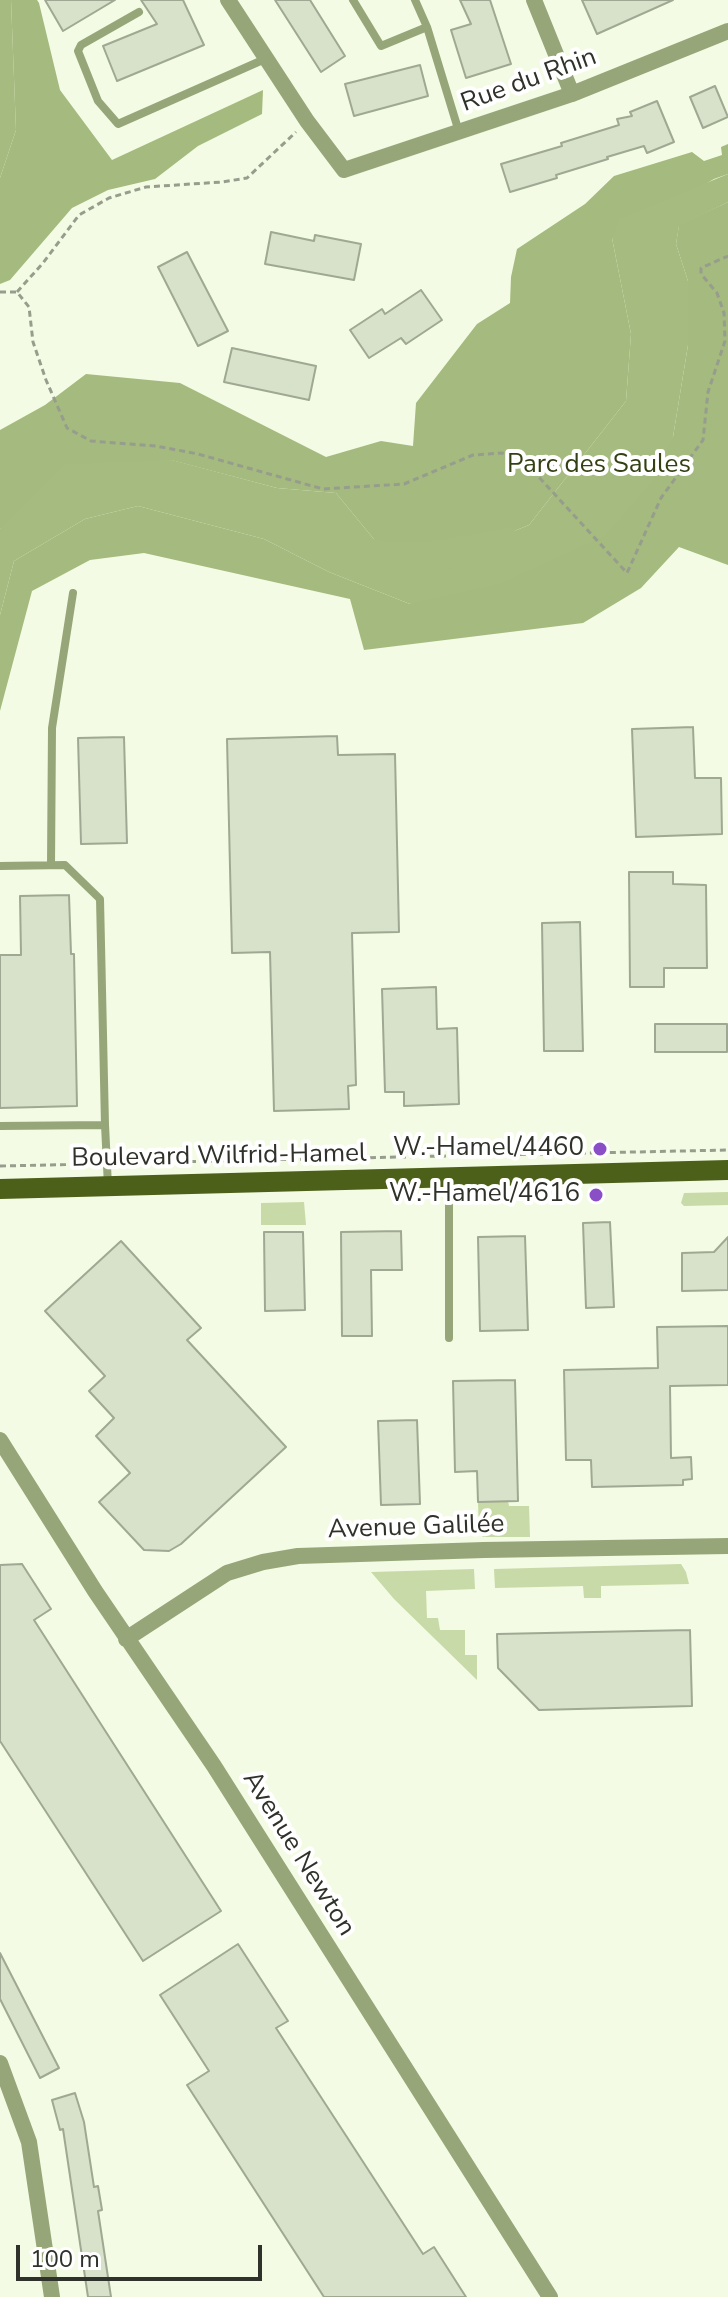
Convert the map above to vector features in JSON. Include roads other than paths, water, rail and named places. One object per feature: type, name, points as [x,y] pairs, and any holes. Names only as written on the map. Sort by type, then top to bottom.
[{"type":"main road","name":"Boulevard Wilfrid-Hamel","points":[[0,1189],[728,1170]]},
{"type":"street","points":[[228,0],[266,58]]},
{"type":"street","points":[[534,0],[572,94]]},
{"type":"street","name":"Rue du Rhin","points":[[266,58],[344,170],[572,94],[728,31]]},
{"type":"street","name":"Avenue Newton","points":[[0,1440],[126,1639],[214,1766],[550,2297]]},
{"type":"street","name":"Avenue Galilée","points":[[126,1639],[227,1573],[298,1556],[728,1546]]},
{"type":"street","points":[[0,2063],[29,2142],[52,2297]]},
{"type":"lane","points":[[353,0],[381,46],[427,27]]},
{"type":"lane","points":[[415,0],[427,27],[459,132]]},
{"type":"lane","points":[[139,12],[81,45],[78,51],[98,101],[118,124],[266,58]]},
{"type":"lane","points":[[51,865],[52,728],[73,593]]},
{"type":"lane","points":[[0,866],[65,865],[100,899],[108,1186]]},
{"type":"lane","points":[[0,1126],[105,1125]]},
{"type":"lane","points":[[449,1177],[449,1338]]},
{"type":"waterway","points":[[349,550],[385,556],[428,557],[507,543]]},
{"type":"place","name":"W.-Hamel/4460","points":[[600,1149]]},
{"type":"place","name":"W.-Hamel/4616","points":[[596,1195]]},
{"type":"park label","name":"Parc des Saules","points":[[599,466]]}]
